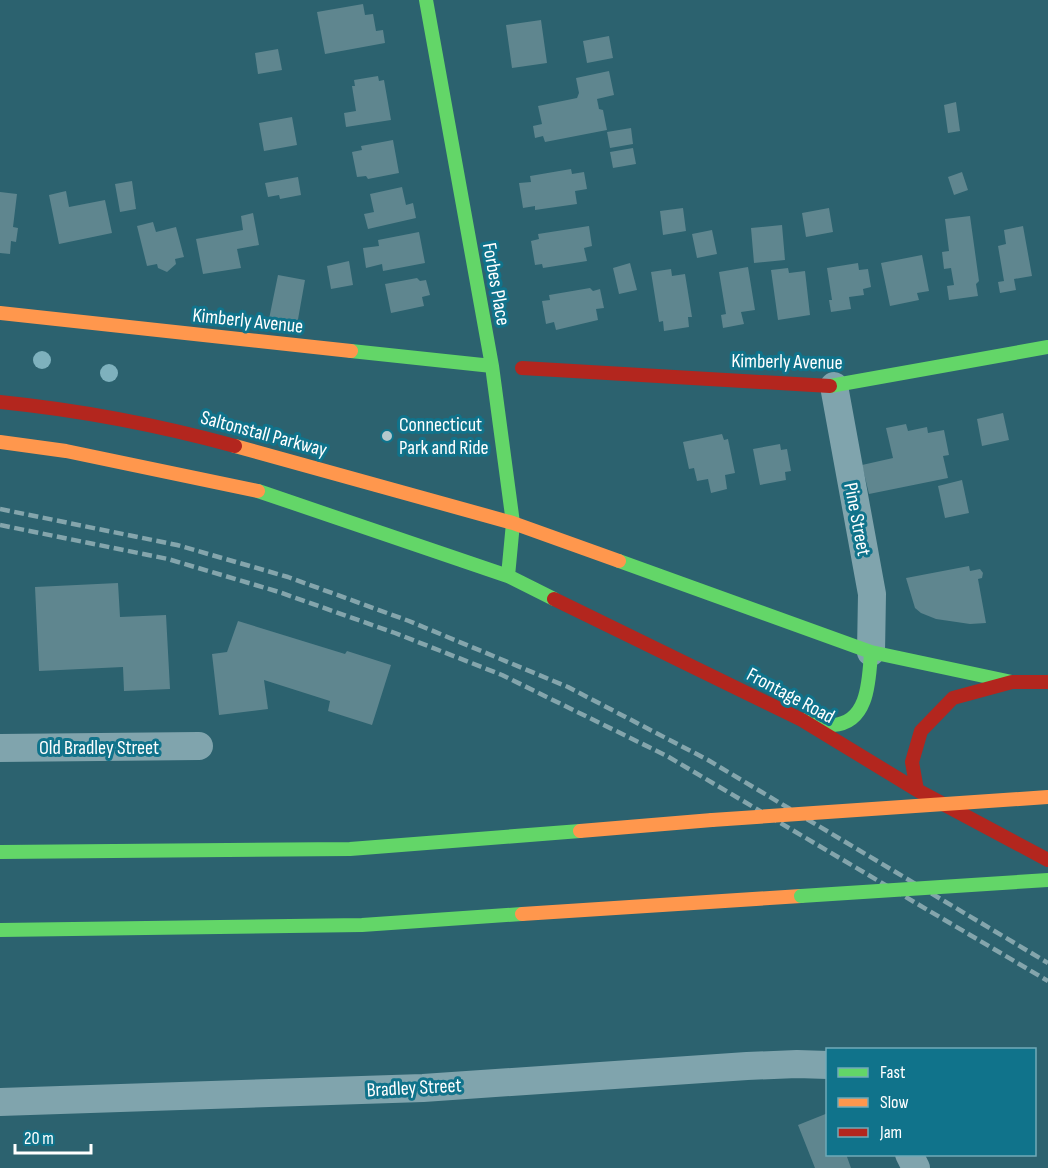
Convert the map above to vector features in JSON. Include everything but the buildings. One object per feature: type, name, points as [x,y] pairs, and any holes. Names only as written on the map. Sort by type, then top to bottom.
[{"type":"main road","name":"Forbes Place","points":[[426,0],[492,366],[513,523],[508,576]]},
{"type":"main road","name":"Kimberly Avenue","points":[[0,313],[492,366]]},
{"type":"main road","name":"Kimberly Avenue","points":[[522,368],[834,386],[1048,347]]},
{"type":"main road","name":"Saltonstall Parkway","points":[[0,402],[56,408],[196,435],[513,523]]},
{"type":"main road","points":[[0,442],[66,451],[263,492],[508,576]]},
{"type":"main road","points":[[513,523],[871,652],[1012,682],[1048,682]]},
{"type":"main road","name":"Frontage Road","points":[[508,576],[802,720],[917,790],[1048,860]]},
{"type":"main road","points":[[802,720],[832,725],[844,723],[855,716],[866,699],[871,652]]},
{"type":"main road","points":[[917,790],[912,762],[921,731],[953,698],[1012,682]]},
{"type":"main road","points":[[0,852],[350,849],[712,820],[1048,797]]},
{"type":"main road","points":[[0,930],[362,925],[1048,880]]},
{"type":"street","name":"Pine Street","points":[[834,386],[872,594],[871,652]]},
{"type":"street","name":"Old Bradley Street","points":[[0,748],[199,746]]},
{"type":"street","name":"Bradley Street","points":[[0,1102],[423,1088],[747,1066],[826,1065]]},
{"type":"railway","points":[[0,509],[177,545],[288,577],[409,621],[568,687],[708,760],[1048,963]]},
{"type":"railway","points":[[0,525],[168,559],[279,592],[395,633],[502,675],[667,756],[1048,981]]},
{"type":"traffic: fast","points":[[426,0],[492,366]]},
{"type":"traffic: fast","points":[[830,386],[1048,347]]},
{"type":"traffic: fast","points":[[351,351],[492,366],[513,523],[508,576]]},
{"type":"traffic: fast","points":[[258,491],[508,576],[554,599]]},
{"type":"traffic: fast","points":[[619,561],[871,652],[1012,682]]},
{"type":"traffic: fast","points":[[804,720],[833,725],[854,717],[865,698],[871,652]]},
{"type":"traffic: fast","points":[[0,852],[350,849],[580,831]]},
{"type":"traffic: fast","points":[[801,896],[1048,880]]},
{"type":"traffic: fast","points":[[0,930],[362,925],[522,914]]},
{"type":"traffic: slow","points":[[0,313],[351,351]]},
{"type":"traffic: slow","points":[[0,442],[66,451],[258,491]]},
{"type":"traffic: slow","points":[[235,446],[513,523],[619,561]]},
{"type":"traffic: slow","points":[[712,820],[1048,797]]},
{"type":"traffic: slow","points":[[580,831],[712,820]]},
{"type":"traffic: slow","points":[[522,914],[801,896]]},
{"type":"traffic: jam","points":[[522,368],[830,386]]},
{"type":"traffic: jam","points":[[0,402],[118,419],[235,446]]},
{"type":"traffic: jam","points":[[554,599],[802,720],[917,790]]},
{"type":"traffic: jam","points":[[1048,682],[1012,682],[953,698],[921,731],[912,762],[917,790],[1048,860]]},
{"type":"place","name":"Connecticut Park and Ride","points":[[387,436]]}]
